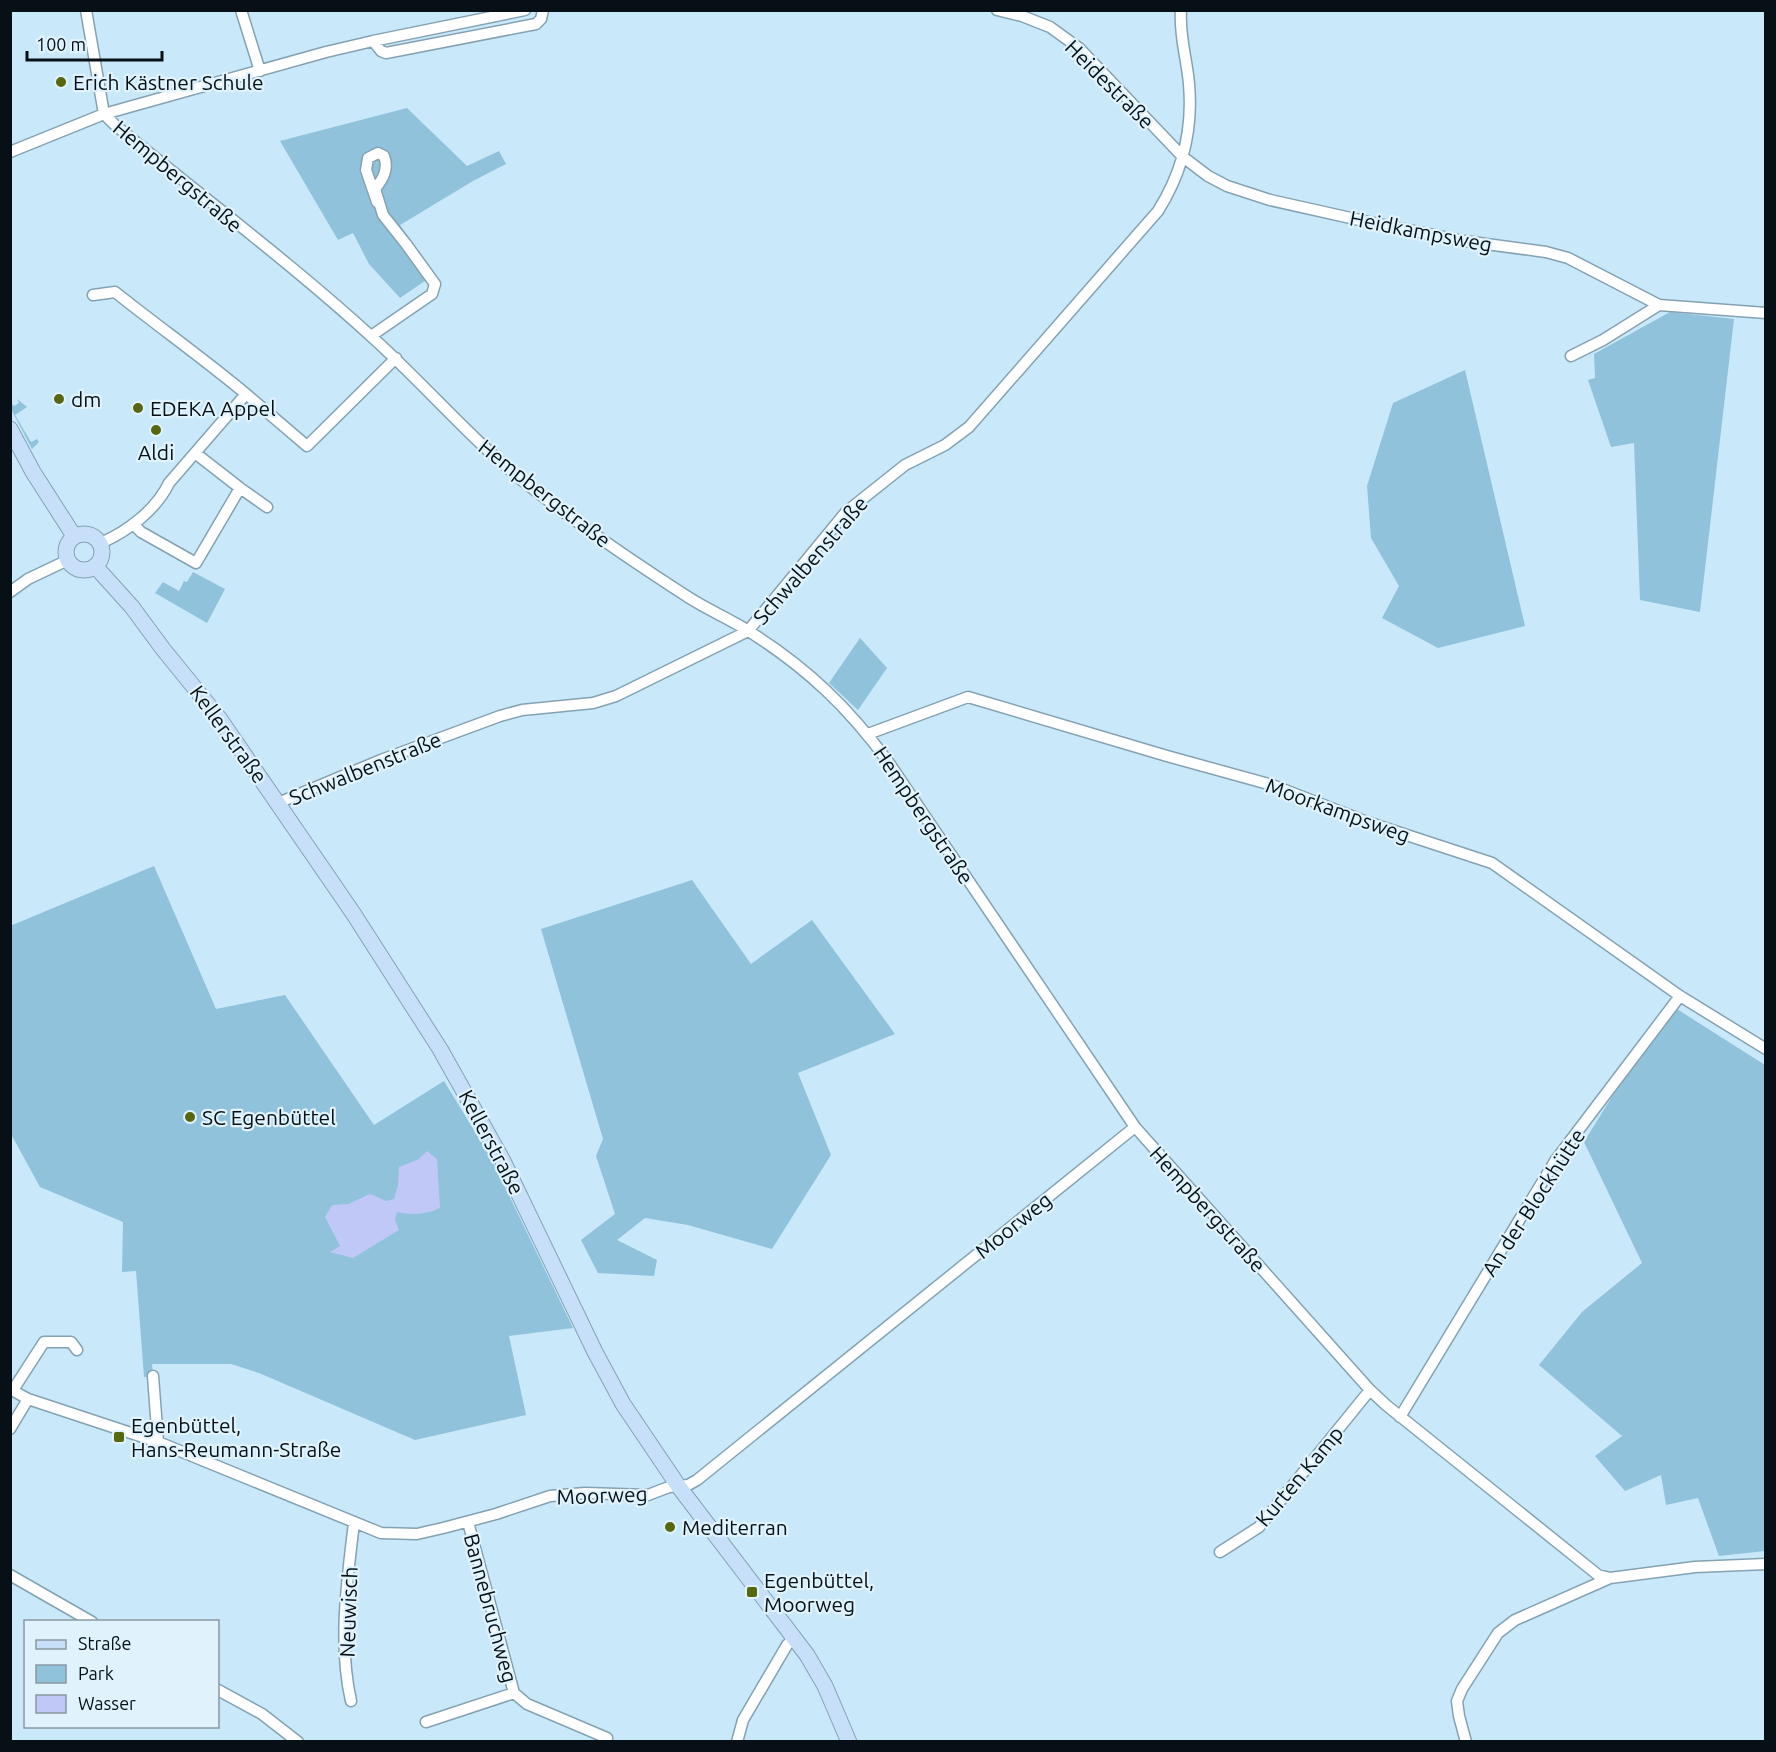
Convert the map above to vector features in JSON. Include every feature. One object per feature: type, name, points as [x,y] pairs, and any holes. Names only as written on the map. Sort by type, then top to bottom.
[{"type":"main road","points":[[10,429],[33,472],[74,536]]},
{"type":"main road","points":[[84,533],[94,535],[101,543],[102,556],[90,569],[77,569],[68,560],[66,547],[74,536],[84,533]]},
{"type":"main road","name":"Kellerstraße","points":[[95,566],[125,598],[213,711],[278,802],[455,1072],[503,1161],[600,1362],[636,1425],[679,1487],[794,1638],[825,1686],[849,1742]]},
{"type":"street","name":"Hempbergstraße","points":[[86,10],[104,114],[371,336],[396,358],[469,433],[524,481],[662,580],[705,608],[748,631],[786,656],[821,684],[868,734],[1135,1127],[1370,1390],[1400,1417],[1598,1575],[1610,1578]]},
{"type":"street","points":[[241,10],[260,71]]},
{"type":"street","points":[[10,152],[104,114],[373,41],[525,10]]},
{"type":"street","points":[[373,41],[381,51],[386,53],[536,24],[541,19],[543,10]]},
{"type":"street","name":"Heidestraße","points":[[997,10],[1022,16],[1050,27],[1079,48],[1183,157]]},
{"type":"street","name":"Schwalbenstraße","points":[[278,802],[370,764],[501,716],[522,710],[593,703],[616,696],[748,631],[846,512],[905,465],[945,445],[969,428],[1158,212],[1178,177],[1191,108],[1181,37],[1181,10]]},
{"type":"street","name":"Heidkampsweg","points":[[1183,157],[1208,176],[1227,186],[1270,200],[1464,241],[1546,252],[1568,258],[1659,304],[1766,313]]},
{"type":"street","points":[[371,336],[432,294],[435,284],[382,215],[377,202]]},
{"type":"street","points":[[93,295],[116,292],[196,352],[307,446],[396,358]]},
{"type":"street","points":[[1571,356],[1604,339],[1659,304]]},
{"type":"street","points":[[101,543],[134,524],[164,493],[169,483],[246,394]]},
{"type":"street","points":[[195,453],[267,507]]},
{"type":"street","points":[[134,524],[141,532],[196,563],[240,488]]},
{"type":"street","points":[[10,592],[28,579],[68,560]]},
{"type":"street","name":"Moorkampsweg","points":[[868,734],[968,697],[1272,785],[1367,822],[1492,863],[1680,996],[1766,1049]]},
{"type":"street","name":"An der Blockhütte","points":[[1400,1417],[1555,1161],[1680,996]]},
{"type":"street","name":"Moorweg","points":[[12,1389],[28,1399],[158,1442],[381,1533],[417,1534],[468,1522],[550,1496],[585,1493],[648,1495],[697,1480],[1135,1127]]},
{"type":"street","points":[[12,1389],[44,1342],[71,1342],[77,1350]]},
{"type":"street","points":[[153,1376],[158,1442]]},
{"type":"street","name":"Kurten Kamp","points":[[1220,1552],[1259,1527],[1370,1390]]},
{"type":"street","points":[[10,1429],[28,1399]]},
{"type":"street","name":"Neuwisch","points":[[351,1701],[345,1677],[346,1596],[354,1522]]},
{"type":"street","name":"Bannebruchweg","points":[[468,1522],[514,1693],[527,1704],[607,1738]]},
{"type":"street","points":[[1466,1742],[1458,1716],[1457,1701],[1462,1689],[1498,1633],[1515,1620],[1610,1578],[1695,1567],[1766,1564]]},
{"type":"street","points":[[10,1575],[89,1620]]},
{"type":"street","points":[[737,1742],[743,1720],[787,1645],[794,1638]]},
{"type":"street","points":[[219,1691],[262,1714],[298,1742]]},
{"type":"street","name":"Bannebruchweg","points":[[426,1722],[514,1693]]},
{"type":"green space","points":[[407,108],[467,166],[499,151],[506,164],[400,225],[435,274],[400,298],[369,264],[353,233],[338,240],[280,141]]},
{"type":"green space","points":[[1670,312],[1734,319],[1700,612],[1640,600],[1634,443],[1611,447],[1588,380],[1595,378],[1594,354]]},
{"type":"green space","points":[[1465,370],[1525,626],[1438,648],[1382,618],[1399,586],[1371,538],[1367,486],[1393,403]]},
{"type":"green space","points":[[17,399],[27,407],[15,415],[31,442],[37,439],[39,442],[32,449],[11,409],[11,403],[14,406],[19,403]]},
{"type":"green space","points":[[193,572],[225,589],[207,623],[155,593],[163,582],[179,591],[184,581],[187,582]]},
{"type":"green space","points":[[860,638],[887,668],[858,710],[829,683]]},
{"type":"green space","name":"SC Egenbüttel","points":[[154,866],[216,1009],[285,995],[374,1125],[444,1081],[491,1158],[573,1328],[509,1336],[526,1415],[415,1440],[259,1373],[231,1364],[152,1364],[153,1376],[144,1377],[136,1271],[122,1272],[123,1222],[40,1187],[11,1134],[10,926]]},
{"type":"green space","points":[[692,880],[751,964],[812,920],[895,1034],[798,1073],[831,1155],[772,1249],[688,1225],[645,1218],[617,1240],[657,1260],[654,1276],[598,1273],[581,1240],[615,1214],[596,1156],[603,1139],[541,929]]},
{"type":"green space","points":[[1669,1004],[1765,1065],[1765,1551],[1719,1556],[1698,1498],[1666,1505],[1661,1475],[1625,1491],[1595,1456],[1622,1436],[1539,1365],[1582,1312],[1642,1263],[1584,1142]]},
{"type":"water","points":[[427,1151],[437,1159],[440,1208],[419,1214],[397,1212],[395,1220],[399,1230],[353,1258],[330,1252],[340,1246],[325,1217],[332,1205],[348,1204],[370,1194],[386,1201],[394,1199],[399,1167],[419,1159]]},
{"type":"place","name":"Erich Kästner Schule","points":[[61,82]]},
{"type":"place","name":"dm","points":[[59,399]]},
{"type":"place","name":"EDEKA Appel","points":[[138,408]]},
{"type":"place","name":"Aldi","points":[[156,430]]},
{"type":"place","name":"SC Egenbüttel","points":[[190,1117]]},
{"type":"place","name":"Egenbüttel, Hans-Reumann-Straße","points":[[119,1437]]},
{"type":"place","name":"Mediterran","points":[[670,1527]]},
{"type":"place","name":"Egenbüttel, Moorweg","points":[[752,1592]]}]
